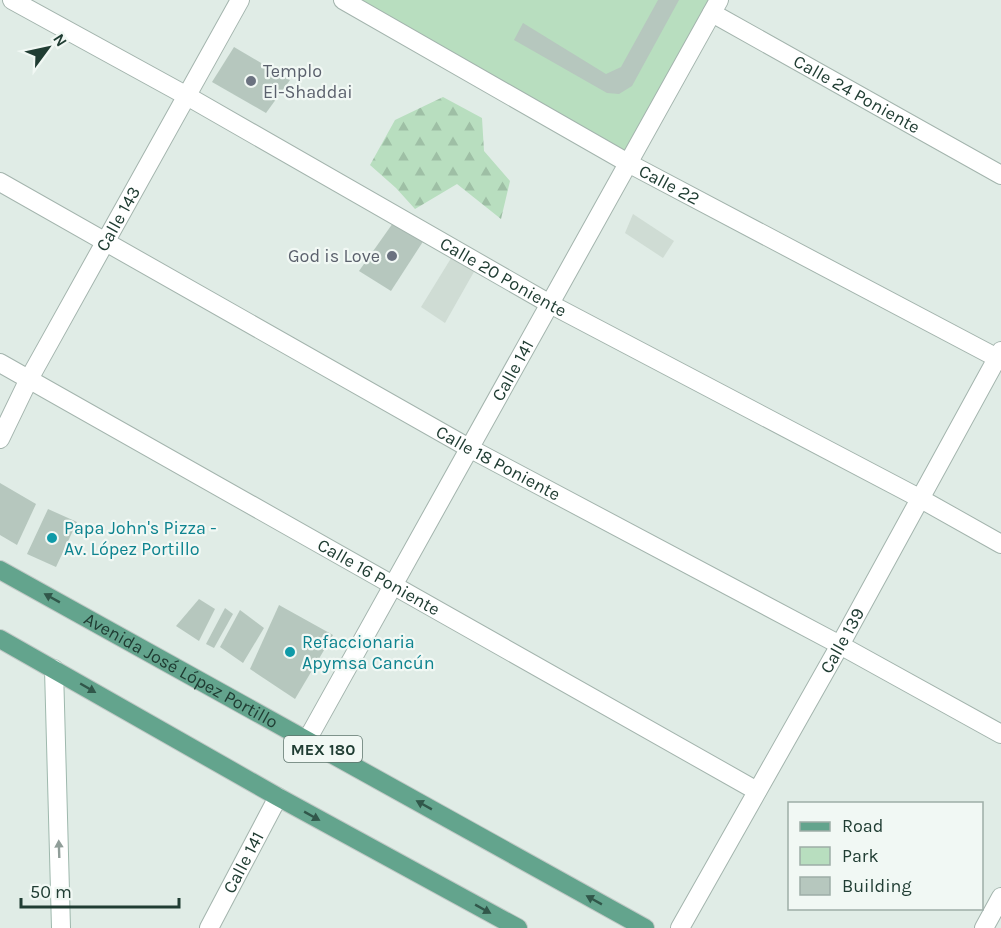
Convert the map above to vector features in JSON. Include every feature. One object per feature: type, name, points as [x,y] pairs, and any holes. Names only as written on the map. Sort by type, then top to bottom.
[{"type":"main road","name":"Avenida José López Portillo","points":[[0,570],[645,928]]},
{"type":"main road","points":[[0,639],[278,797],[518,928]]},
{"type":"street","name":"Calle 20 Poniente","points":[[12,0],[187,96],[550,304],[921,499],[1001,544]]},
{"type":"street","name":"Calle 143","points":[[0,439],[29,379],[240,0]]},
{"type":"street","name":"Calle 22","points":[[343,0],[628,163],[1000,356]]},
{"type":"street","name":"Calle 141","points":[[307,740],[716,7]]},
{"type":"street","name":"Calle 24 Poniente","points":[[716,7],[1001,176]]},
{"type":"street","name":"Calle 18 Poniente","points":[[0,182],[469,448],[840,645],[1001,734]]},
{"type":"street","name":"Calle 139","points":[[680,928],[1000,356]]},
{"type":"street","name":"Calle 16 Poniente","points":[[0,363],[757,791]]},
{"type":"street","points":[[54,669],[61,928]]},
{"type":"street","name":"Calle 141","points":[[209,928],[278,797]]},
{"type":"street","points":[[984,928],[1001,897]]},
{"type":"shaded area","points":[[633,214],[674,241],[663,258],[625,233]]},
{"type":"shaded area","points":[[453,255],[475,270],[445,323],[421,307]]},
{"type":"green space","points":[[343,0],[719,0],[628,163]]},
{"type":"green space","points":[[443,97],[482,118],[484,151],[510,181],[501,219],[457,184],[415,209],[370,165],[395,120]]},
{"type":"building","points":[[658,0],[679,0],[632,86],[619,94],[607,93],[514,40],[523,23],[606,74],[621,67]]},
{"type":"building","name":"Templo El-Shaddai","points":[[234,47],[290,80],[266,113],[212,82]]},
{"type":"building","name":"God is Love","points":[[393,223],[424,240],[391,291],[359,271]]},
{"type":"building","points":[[0,483],[36,504],[17,545],[0,535]]},
{"type":"building","name":"Papa John's Pizza - Av. López Portillo","points":[[48,509],[77,522],[56,567],[27,554]]},
{"type":"building","points":[[199,599],[215,609],[199,641],[176,626]]},
{"type":"building","name":"Refaccionaria Apymsa Cancún","points":[[279,605],[333,635],[295,699],[250,669]]},
{"type":"building","points":[[225,608],[233,614],[214,648],[206,644]]},
{"type":"building","points":[[240,610],[264,628],[243,663],[220,647]]},
{"type":"place","name":"Templo El-Shaddai","points":[[251,81]]},
{"type":"place","name":"God is Love","points":[[392,256]]},
{"type":"place","name":"Papa John's Pizza - Av. López Portillo","points":[[52,538]]},
{"type":"place","name":"Refaccionaria Apymsa Cancún","points":[[290,652]]}]
